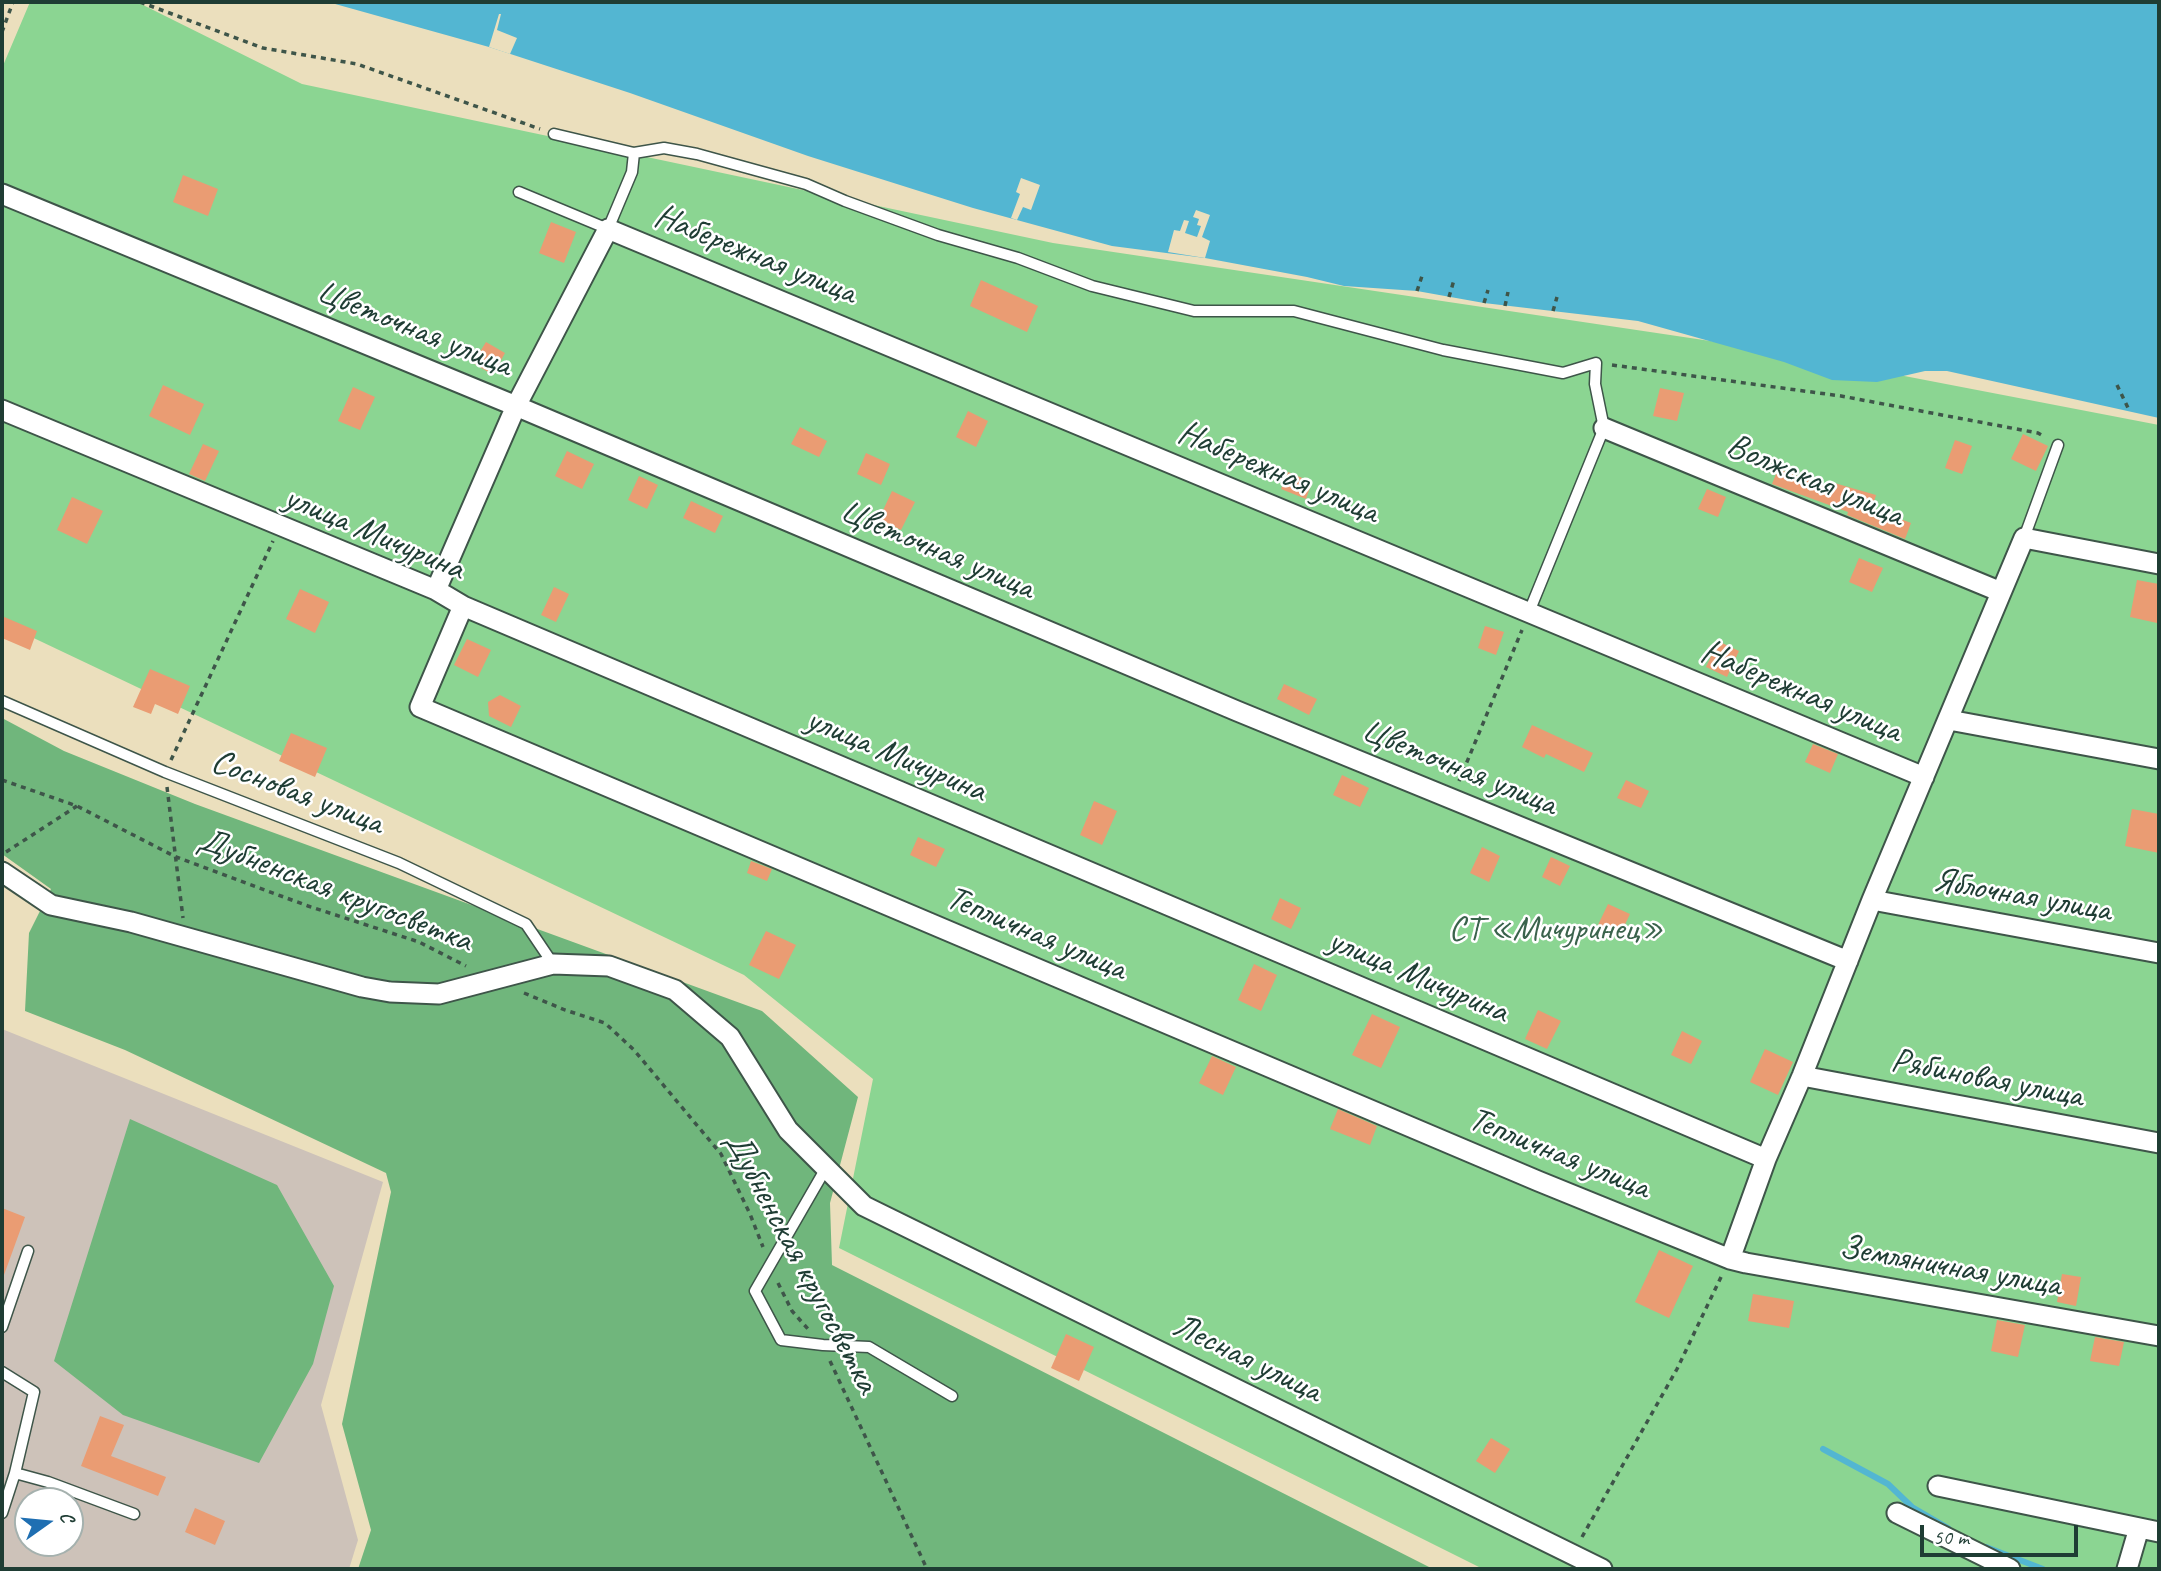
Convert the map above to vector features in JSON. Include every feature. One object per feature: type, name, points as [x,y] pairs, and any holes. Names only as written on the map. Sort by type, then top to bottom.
[{"type":"street","name":"Цветочная улица","points":[[2,194],[516,406],[1237,711],[1848,961]]},
{"type":"street","points":[[436,590],[516,406],[608,229]]},
{"type":"street","name":"Набережная улица","points":[[608,229],[1924,777]]},
{"type":"street","name":"улица Мичурина","points":[[2,410],[436,590],[463,606],[1766,1159]]},
{"type":"street","name":"Волжская улица","points":[[1605,428],[2001,592]]},
{"type":"street","points":[[1730,1259],[1766,1159],[2024,538],[2159,564]]},
{"type":"street","name":"Тепличная улица","points":[[463,606],[420,707],[1538,1181],[1730,1259]]},
{"type":"street","points":[[1949,720],[2159,759]]},
{"type":"street","name":"Лесная улица","points":[[2,872],[51,905],[131,922],[390,992],[439,994],[554,964],[610,966],[675,990],[730,1037],[788,1130],[864,1206],[1602,1569]]},
{"type":"street","name":"Яблочная улица","points":[[1872,900],[2159,953]]},
{"type":"street","name":"Рябиновая улица","points":[[1802,1076],[2159,1143]]},
{"type":"street","name":"Земляничная улица","points":[[1730,1259],[2159,1336]]},
{"type":"street","points":[[1938,1486],[2159,1532]]},
{"type":"street","points":[[1897,1513],[2010,1569]]},
{"type":"street","points":[[2127,1569],[2139,1528]]},
{"type":"lane","points":[[554,134],[634,153],[664,148],[675,150],[806,184],[938,235],[1018,258],[1092,286],[1195,311],[1294,311],[1443,350],[1563,373],[1596,363],[1595,384],[1605,428],[1530,612]]},
{"type":"lane","points":[[519,192],[608,229],[632,172],[634,153]]},
{"type":"lane","points":[[2024,538],[2059,445]]},
{"type":"lane","name":"Сосновая улица","points":[[2,701],[165,772],[399,863],[526,924],[554,964]]},
{"type":"lane","points":[[826,1168],[755,1291],[781,1340],[869,1347],[952,1396]]},
{"type":"lane","points":[[2,1327],[28,1251]]},
{"type":"lane","points":[[2,1373],[34,1392],[15,1473],[2,1513]]},
{"type":"lane","points":[[15,1473],[48,1482],[134,1514]]},
{"type":"path","points":[[2,32],[13,2]]},
{"type":"path","points":[[140,2],[263,48],[357,64],[554,134]]},
{"type":"path","points":[[1418,291],[1422,276]]},
{"type":"path","points":[[1449,297],[1454,281]]},
{"type":"path","points":[[1484,303],[1488,290]]},
{"type":"path","points":[[1505,306],[1508,292]]},
{"type":"path","points":[[1553,311],[1557,297]]},
{"type":"path","points":[[1596,363],[1841,396],[2038,433],[2059,445]]},
{"type":"path","points":[[2116,385],[2130,412]]},
{"type":"path","points":[[185,937],[165,772],[279,527]]},
{"type":"path","points":[[1451,799],[1530,612]]},
{"type":"path","name":"Дубненская кругосветка","points":[[2,780],[77,806],[176,857],[308,906],[419,942],[494,980],[565,1010],[605,1023],[634,1051],[722,1154],[792,1311],[823,1345],[927,1569]]},
{"type":"path","points":[[2,855],[77,806]]},
{"type":"path","points":[[1572,1554],[1677,1369],[1730,1259]]},
{"type":"shaded area","points":[[2,1029],[383,1182],[321,1405],[358,1540],[349,1569],[2,1569]]},
{"type":"green space","name":"СТ «Мичуринец»","points":[[30,2],[137,2],[302,84],[1053,243],[1764,349],[2159,425],[2159,1569],[1483,1569],[839,1248],[873,1079],[744,975],[2,623],[2,68]]},
{"type":"green space","points":[[2,718],[64,751],[195,804],[762,1011],[858,1097],[830,1203],[832,1265],[1433,1569],[358,1569],[371,1530],[342,1424],[391,1192],[386,1173],[125,1050],[25,1011],[29,933],[51,889],[2,854]]},
{"type":"green space","points":[[130,1119],[277,1185],[334,1286],[313,1364],[259,1463],[123,1415],[54,1361]]},
{"type":"water","points":[[328,2],[2159,2],[2159,418],[1947,371],[1925,371],[1877,382],[1832,380],[1784,362],[1638,321],[1484,303],[1417,291],[1344,286],[1205,258],[1112,246],[973,208],[808,156],[489,47]]},
{"type":"pier","points":[[499,14],[497,30],[517,38],[510,54],[489,47]]},
{"type":"pier","points":[[1021,178],[1040,185],[1031,210],[1023,207],[1017,220],[1011,218],[1020,194],[1016,192]]},
{"type":"pier","points":[[1196,210],[1210,215],[1202,237],[1210,241],[1205,258],[1168,252],[1174,230],[1180,231],[1184,220],[1189,221],[1185,233],[1197,237],[1201,226],[1197,225],[1199,219],[1193,217]]},
{"type":"building","points":[[183,175],[218,189],[208,216],[173,202]]},
{"type":"building","points":[[551,222],[576,232],[564,263],[539,253]]},
{"type":"building","points":[[981,280],[1038,306],[1027,332],[970,306]]},
{"type":"building","points":[[486,342],[505,353],[493,375],[473,363]]},
{"type":"building","points":[[163,385],[204,404],[190,435],[149,416]]},
{"type":"building","points":[[353,387],[375,397],[360,430],[338,421]]},
{"type":"building","points":[[1660,388],[1684,393],[1677,421],[1653,416]]},
{"type":"building","points":[[968,411],[988,421],[976,447],[956,437]]},
{"type":"building","points":[[800,427],[827,441],[819,457],[791,444]]},
{"type":"building","points":[[2023,434],[2048,446],[2036,471],[2011,459]]},
{"type":"building","points":[[1955,440],[1972,446],[1962,474],[1945,468]]},
{"type":"building","points":[[203,444],[219,451],[205,481],[189,474]]},
{"type":"building","points":[[567,451],[594,464],[582,489],[555,476]]},
{"type":"building","points":[[866,453],[890,464],[881,485],[857,474]]},
{"type":"building","points":[[1778,469],[1828,487],[1831,482],[1876,495],[1872,508],[1911,523],[1905,539],[1847,515],[1848,512],[1772,484]]},
{"type":"building","points":[[1288,472],[1312,482],[1306,499],[1281,489]]},
{"type":"building","points":[[639,476],[658,485],[647,509],[628,500]]},
{"type":"building","points":[[1707,489],[1726,497],[1718,517],[1698,509]]},
{"type":"building","points":[[892,491],[915,502],[901,530],[879,519]]},
{"type":"building","points":[[72,497],[103,511],[87,544],[57,530]]},
{"type":"building","points":[[691,501],[723,516],[715,533],[683,518]]},
{"type":"building","points":[[1859,558],[1883,568],[1872,592],[1849,582]]},
{"type":"building","points":[[2137,580],[2159,584],[2157,623],[2130,617]]},
{"type":"building","points":[[554,587],[569,594],[556,622],[541,615]]},
{"type":"building","points":[[300,589],[329,602],[315,633],[286,619]]},
{"type":"building","points":[[2,616],[37,631],[30,650],[2,638]]},
{"type":"building","points":[[1485,626],[1504,632],[1496,655],[1478,648]]},
{"type":"building","points":[[467,639],[491,650],[478,677],[454,665]]},
{"type":"building","points":[[1718,641],[1739,651],[1727,677],[1706,667]]},
{"type":"building","points":[[150,669],[190,686],[178,714],[155,704],[151,714],[133,707]]},
{"type":"building","points":[[1284,684],[1317,699],[1309,715],[1277,699]]},
{"type":"building","points":[[500,695],[521,706],[511,727],[489,716],[488,702]]},
{"type":"building","points":[[1532,725],[1593,753],[1584,772],[1546,754],[1544,758],[1522,747]]},
{"type":"building","points":[[291,733],[327,748],[315,777],[279,761]]},
{"type":"building","points":[[1813,744],[1838,754],[1830,773],[1805,762]]},
{"type":"building","points":[[1342,775],[1369,788],[1360,807],[1333,795]]},
{"type":"building","points":[[1626,780],[1649,791],[1641,808],[1617,798]]},
{"type":"building","points":[[1094,801],[1117,811],[1102,845],[1080,835]]},
{"type":"building","points":[[2132,809],[2159,814],[2159,853],[2125,846]]},
{"type":"building","points":[[918,837],[945,849],[936,867],[910,855]]},
{"type":"building","points":[[1482,847],[1500,856],[1489,882],[1470,873]]},
{"type":"building","points":[[1551,857],[1570,866],[1560,886],[1542,877]]},
{"type":"building","points":[[751,861],[772,869],[767,881],[747,873]]},
{"type":"building","points":[[1280,898],[1301,908],[1291,929],[1271,919]]},
{"type":"building","points":[[1608,904],[1630,914],[1620,935],[1598,925]]},
{"type":"building","points":[[766,931],[796,945],[779,979],[749,965]]},
{"type":"building","points":[[1254,964],[1277,975],[1261,1011],[1238,1000]]},
{"type":"building","points":[[1538,1010],[1561,1021],[1547,1049],[1525,1039]]},
{"type":"building","points":[[1372,1014],[1400,1027],[1381,1068],[1352,1055]]},
{"type":"building","points":[[1682,1031],[1702,1041],[1691,1064],[1671,1055]]},
{"type":"building","points":[[1765,1049],[1793,1062],[1778,1095],[1750,1082]]},
{"type":"building","points":[[1212,1056],[1236,1067],[1223,1095],[1199,1083]]},
{"type":"building","points":[[1338,1109],[1377,1126],[1370,1145],[1330,1129]]},
{"type":"building","points":[[2,1208],[25,1217],[4,1275],[2,1275]]},
{"type":"building","points":[[1659,1250],[1693,1266],[1669,1318],[1635,1302]]},
{"type":"building","points":[[2062,1274],[2081,1277],[2076,1306],[2057,1302]]},
{"type":"building","points":[[1753,1294],[1794,1301],[1789,1328],[1748,1321]]},
{"type":"building","points":[[1997,1320],[2025,1325],[2018,1357],[1991,1351]]},
{"type":"building","points":[[1066,1334],[1094,1347],[1079,1381],[1051,1368]]},
{"type":"building","points":[[2095,1337],[2124,1342],[2119,1366],[2090,1361]]},
{"type":"building","points":[[100,1416],[124,1425],[111,1456],[166,1477],[158,1496],[81,1466]]},
{"type":"building","points":[[1491,1438],[1510,1449],[1495,1473],[1476,1461]]},
{"type":"building","points":[[195,1508],[225,1521],[215,1545],[185,1532]]},
{"type":"waterway","points":[[1823,1449],[1888,1484],[1912,1507],[1948,1528]]},
{"type":"waterway","points":[[1986,1547],[2043,1569]]}]
